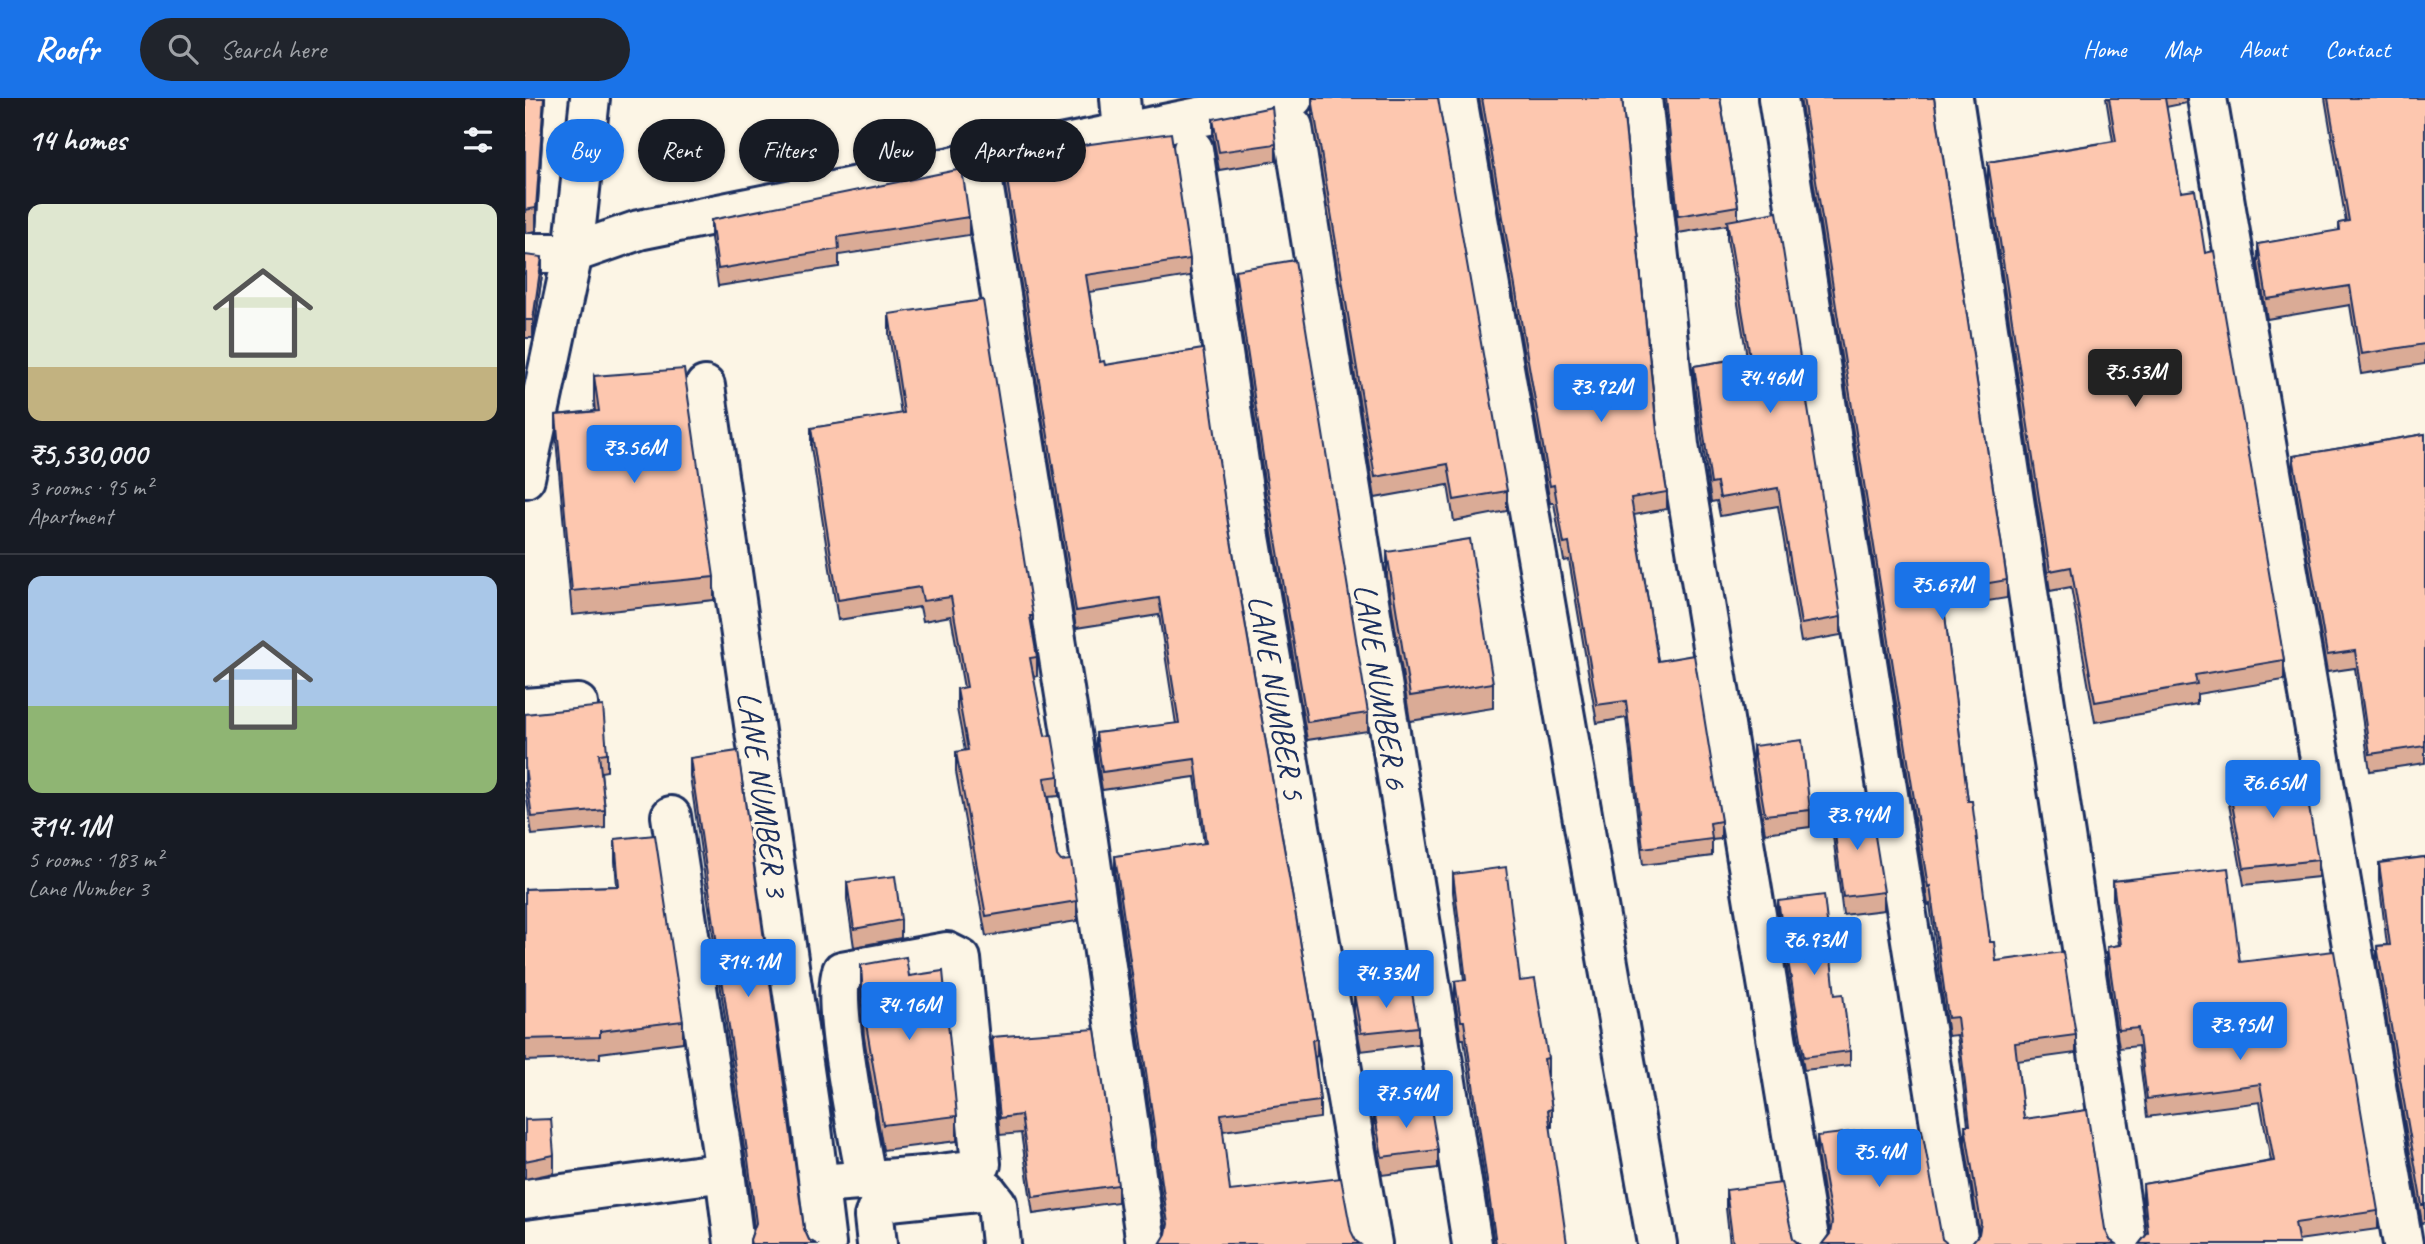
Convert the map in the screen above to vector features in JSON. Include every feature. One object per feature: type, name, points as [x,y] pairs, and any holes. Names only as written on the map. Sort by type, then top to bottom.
[{"type":"street","points":[[525,478],[573,253],[590,98]]},
{"type":"street","points":[[1457,98],[1657,1244]]},
{"type":"street","points":[[1642,98],[1679,445],[1810,1244]]},
{"type":"street","points":[[1778,98],[1959,1244]]},
{"type":"street","points":[[1953,98],[2127,1244]]},
{"type":"street","points":[[2207,98],[2403,1244]]},
{"type":"street","points":[[525,253],[573,253],[639,230],[1121,115],[1293,113]]},
{"type":"street","name":"LANE NUMBER 6","points":[[1293,113],[1472,1244]]},
{"type":"street","name":"LANE NUMBER 5","points":[[1193,149],[1250,537],[1372,1244]]},
{"type":"street","points":[[983,183],[1087,834],[1146,1244]]},
{"type":"street","name":"LANE NUMBER 3","points":[[705,386],[826,1244]]},
{"type":"street","points":[[525,708],[578,704]]},
{"type":"street","points":[[671,816],[734,1244]]},
{"type":"street","points":[[819,1184],[969,1170],[981,1164],[961,959],[947,952],[842,971],[838,982],[841,1026],[866,1178]]},
{"type":"street","points":[[525,1199],[725,1172]]},
{"type":"street","points":[[877,1244],[874,1217],[880,1202],[987,1191],[996,1204],[1001,1244]]},
{"type":"building","points":[[525,98],[544,98],[536,208],[525,210]]},
{"type":"building","points":[[1312,98],[1438,98],[1507,491],[1454,500],[1448,464],[1375,477]]},
{"type":"building","points":[[1482,98],[1622,98],[1657,430],[1667,492],[1631,498],[1658,661],[1694,655],[1721,821],[1710,823],[1712,839],[1643,848],[1626,701],[1597,705],[1569,543],[1564,544],[1554,485],[1550,486]]},
{"type":"building","points":[[1666,98],[1720,98],[1738,206],[1678,216]]},
{"type":"building","points":[[1803,98],[1934,98],[2007,580],[1942,591],[1968,801],[1972,801],[1990,942],[1994,942],[1996,961],[2063,952],[2076,1035],[2015,1043],[2024,1119],[2087,1110],[2105,1229],[2110,1240],[2116,1244],[1971,1244],[1979,1234],[1981,1223],[1965,1125],[1970,1125],[1957,1017],[1948,1018],[1930,886],[1928,887]]},
{"type":"building","points":[[2109,98],[2165,98],[2181,192],[2195,190],[2205,253],[2214,251],[2284,660],[2195,675],[2197,684],[2095,702],[2071,567],[2050,571],[1988,162],[2116,141]]},
{"type":"building","points":[[2328,98],[2425,98],[2425,344],[2361,354],[2350,286],[2267,299],[2258,244],[2340,230],[2339,223],[2349,221]]},
{"type":"building","points":[[1272,107],[1276,144],[1219,152],[1213,119]]},
{"type":"building","points":[[1171,133],[1190,259],[1086,275],[1100,362],[1104,361],[1105,365],[1203,349],[1228,523],[1317,1039],[1312,1040],[1320,1101],[1221,1114],[1230,1191],[1341,1178],[1351,1231],[1360,1244],[1160,1244],[1168,1224],[1115,856],[1206,843],[1195,759],[1102,772],[1096,733],[1179,723],[1159,598],[1076,611],[1007,182],[1086,182],[1086,145]]},
{"type":"building","points":[[950,171],[950,182],[964,182],[969,217],[838,237],[839,249],[718,269],[711,220],[898,182],[936,182],[936,174]]},
{"type":"building","points":[[1777,212],[1841,617],[1801,624],[1778,488],[1720,498],[1717,483],[1711,484],[1694,366],[1750,357],[1727,221]]},
{"type":"building","points":[[525,255],[542,257],[533,320],[525,320]]},
{"type":"building","points":[[1295,260],[1368,713],[1307,722],[1272,516],[1235,270]]},
{"type":"building","points":[[983,300],[1033,616],[1030,616],[1037,657],[1030,658],[1045,736],[1052,735],[1059,776],[1044,778],[1057,856],[1061,861],[1071,860],[1077,901],[986,916],[956,752],[968,750],[957,689],[967,687],[951,597],[923,601],[920,587],[838,600],[811,428],[904,413],[889,314]]},
{"type":"building","points":[[684,369],[714,577],[572,591],[556,415],[599,411],[594,376]]},
{"type":"building","points":[[2425,434],[2425,746],[2370,754],[2355,651],[2327,655],[2293,456]]},
{"type":"building","points":[[1470,539],[1493,683],[1410,696],[1387,552]]},
{"type":"building","points":[[603,706],[607,753],[599,754],[605,810],[532,817],[525,767],[525,714]]},
{"type":"building","points":[[1802,740],[1810,810],[1765,815],[1753,746]]},
{"type":"building","points":[[738,751],[804,1229],[809,1240],[816,1244],[751,1244],[750,1240],[756,1223],[690,758]]},
{"type":"building","points":[[2303,772],[2318,860],[2244,868],[2228,782]]},
{"type":"building","points":[[1870,805],[1884,892],[1843,897],[1832,810]]},
{"type":"building","points":[[655,835],[683,1021],[600,1031],[600,1037],[525,1039],[525,889],[619,886],[615,839]]},
{"type":"building","points":[[2425,857],[2425,1205],[2422,1205],[2377,946],[2390,945],[2379,863]]},
{"type":"building","points":[[1506,867],[1520,981],[1535,979],[1548,1058],[1544,1059],[1552,1109],[1548,1110],[1567,1244],[1496,1244],[1464,1021],[1461,1021],[1455,981],[1466,980],[1453,874]]},
{"type":"building","points":[[2228,868],[2240,962],[2334,951],[2378,1211],[2295,1223],[2299,1244],[2139,1244],[2148,1233],[2143,1184],[2274,1161],[2260,1084],[2147,1099],[2138,1028],[2119,1030],[2107,947],[2121,945],[2113,881]]},
{"type":"building","points":[[895,876],[901,920],[854,929],[847,882]]},
{"type":"building","points":[[1824,895],[1835,995],[1843,994],[1850,1051],[1804,1057],[1778,901]]},
{"type":"building","points":[[906,957],[909,976],[943,971],[957,1116],[883,1125],[864,1012],[861,965]]},
{"type":"building","points":[[1411,987],[1418,1027],[1361,1033],[1354,994]]},
{"type":"building","points":[[1095,1029],[1118,1185],[1033,1197],[1021,1115],[1000,1118],[992,1037]]},
{"type":"building","points":[[1430,1103],[1438,1150],[1382,1157],[1374,1110]]},
{"type":"building","points":[[551,1119],[554,1155],[525,1161],[525,1120]]},
{"type":"building","points":[[1868,1130],[1869,1137],[1922,1130],[1942,1239],[1948,1244],[1822,1244],[1830,1234],[1832,1222],[1817,1136]]},
{"type":"building","points":[[1781,1183],[1793,1239],[1799,1244],[1733,1244],[1726,1190]]}]
